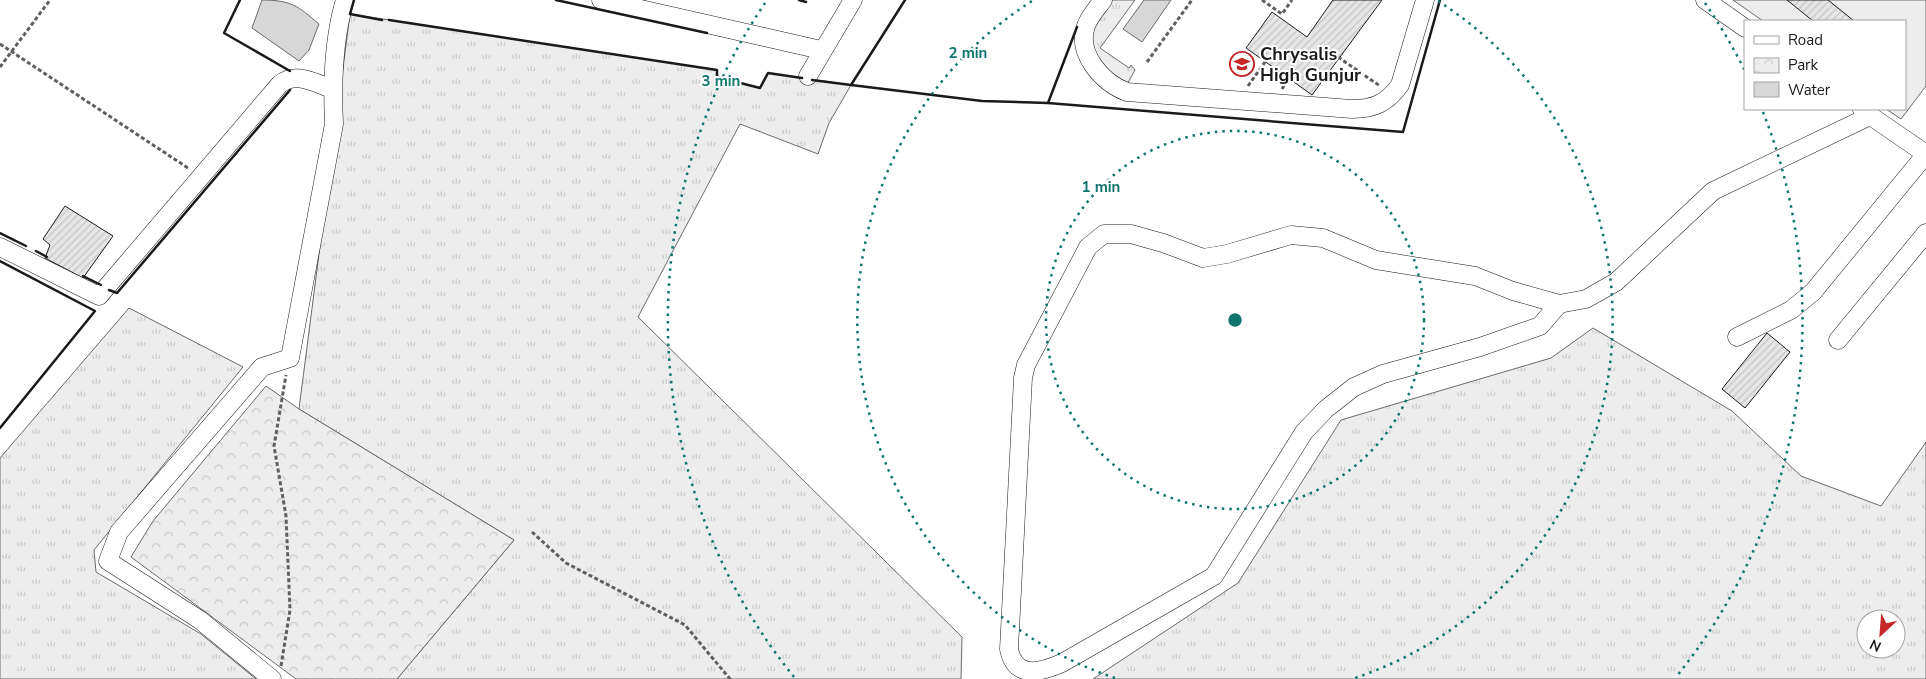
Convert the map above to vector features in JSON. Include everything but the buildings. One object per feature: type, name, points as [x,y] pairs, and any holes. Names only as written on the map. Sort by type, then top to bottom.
[{"type":"street","points":[[276,674],[200,620],[108,561],[119,532],[262,367],[290,358],[334,124],[332,89],[339,20],[345,0]]},
{"type":"street","points":[[601,0],[821,50]]},
{"type":"street","points":[[808,76],[821,50],[852,0]]},
{"type":"street","points":[[1103,0],[1087,22],[1084,36],[1093,66],[1102,78],[1113,87],[1127,92],[1340,109],[1364,109],[1383,103],[1393,95],[1400,85],[1424,0]]},
{"type":"street","points":[[1705,0],[1744,27]]},
{"type":"street","points":[[0,247],[99,296],[287,78],[295,77],[332,89]]},
{"type":"street","points":[[1559,304],[1540,326],[1480,347],[1383,374],[1354,387],[1326,409],[1304,432],[1214,576],[1062,664],[1038,674],[1020,669],[1012,662],[1009,649],[1023,378],[1026,366],[1088,247],[1104,234],[1131,234],[1163,243],[1202,258],[1227,254],[1291,235],[1323,238],[1376,260],[1475,276],[1513,291],[1559,304],[1586,299],[1616,282],[1713,191],[1865,112],[1926,154],[1813,292],[1791,310],[1737,337]]},
{"type":"street","points":[[1838,340],[1926,233]]},
{"type":"path","points":[[0,67],[50,0]]},
{"type":"path","points":[[1147,62],[1192,0]]},
{"type":"path","points":[[1262,0],[1282,14],[1292,0]]},
{"type":"path","points":[[0,44],[201,176]]},
{"type":"path","points":[[1338,57],[1393,95]]},
{"type":"path","points":[[1238,101],[1265,62]]},
{"type":"path","points":[[276,674],[290,610],[286,516],[274,446],[290,358]]},
{"type":"path","points":[[532,532],[566,562],[685,625],[730,679]]},
{"type":"green space","points":[[1110,0],[1135,0],[1100,48],[1129,68],[1131,65],[1135,70],[1125,88],[1101,64],[1089,31]]},
{"type":"green space","points":[[350,14],[717,70],[718,77],[760,88],[768,73],[851,85],[829,123],[818,154],[740,124],[638,317],[962,637],[961,679],[397,679],[514,540],[299,409]]},
{"type":"green space","points":[[129,308],[243,367],[94,550],[96,572],[201,634],[256,679],[0,679],[0,458]]},
{"type":"green space","points":[[1593,328],[1732,411],[1801,476],[1881,506],[1926,442],[1926,679],[1093,679],[1238,583],[1341,420],[1551,358]]},
{"type":"green space","points":[[266,386],[299,409],[514,540],[397,679],[296,679],[131,557],[153,521]]},
{"type":"shaded area","points":[[1733,0],[1926,0],[1926,86],[1901,119],[1888,110],[1906,110],[1906,20],[1762,20]]},
{"type":"water","points":[[262,0],[280,1],[294,5],[319,24],[309,50],[299,61],[252,28]]},
{"type":"water","points":[[1144,0],[1171,0],[1142,42],[1123,29]]},
{"type":"wall","points":[[240,0],[224,33],[290,71]]},
{"type":"wall","points":[[354,0],[350,14],[382,20]]},
{"type":"wall","points":[[556,0],[707,33]]},
{"type":"wall","points":[[799,0],[806,2]]},
{"type":"wall","points":[[905,0],[851,85],[982,101],[1048,103]]},
{"type":"wall","points":[[1077,27],[1048,103],[1403,132],[1440,0]]},
{"type":"wall","points":[[389,20],[717,70],[717,77],[760,88],[768,73],[802,78]]},
{"type":"wall","points":[[812,80],[851,85]]},
{"type":"wall","points":[[109,290],[117,293],[290,90]]},
{"type":"wall","points":[[0,233],[26,246]]},
{"type":"wall","points":[[36,251],[47,257]]},
{"type":"wall","points":[[0,261],[95,311],[0,428]]},
{"type":"wall","points":[[83,276],[101,285]]},
{"type":"place","name":"Chrysalis High Gunjur","points":[[1242,64]]}]
